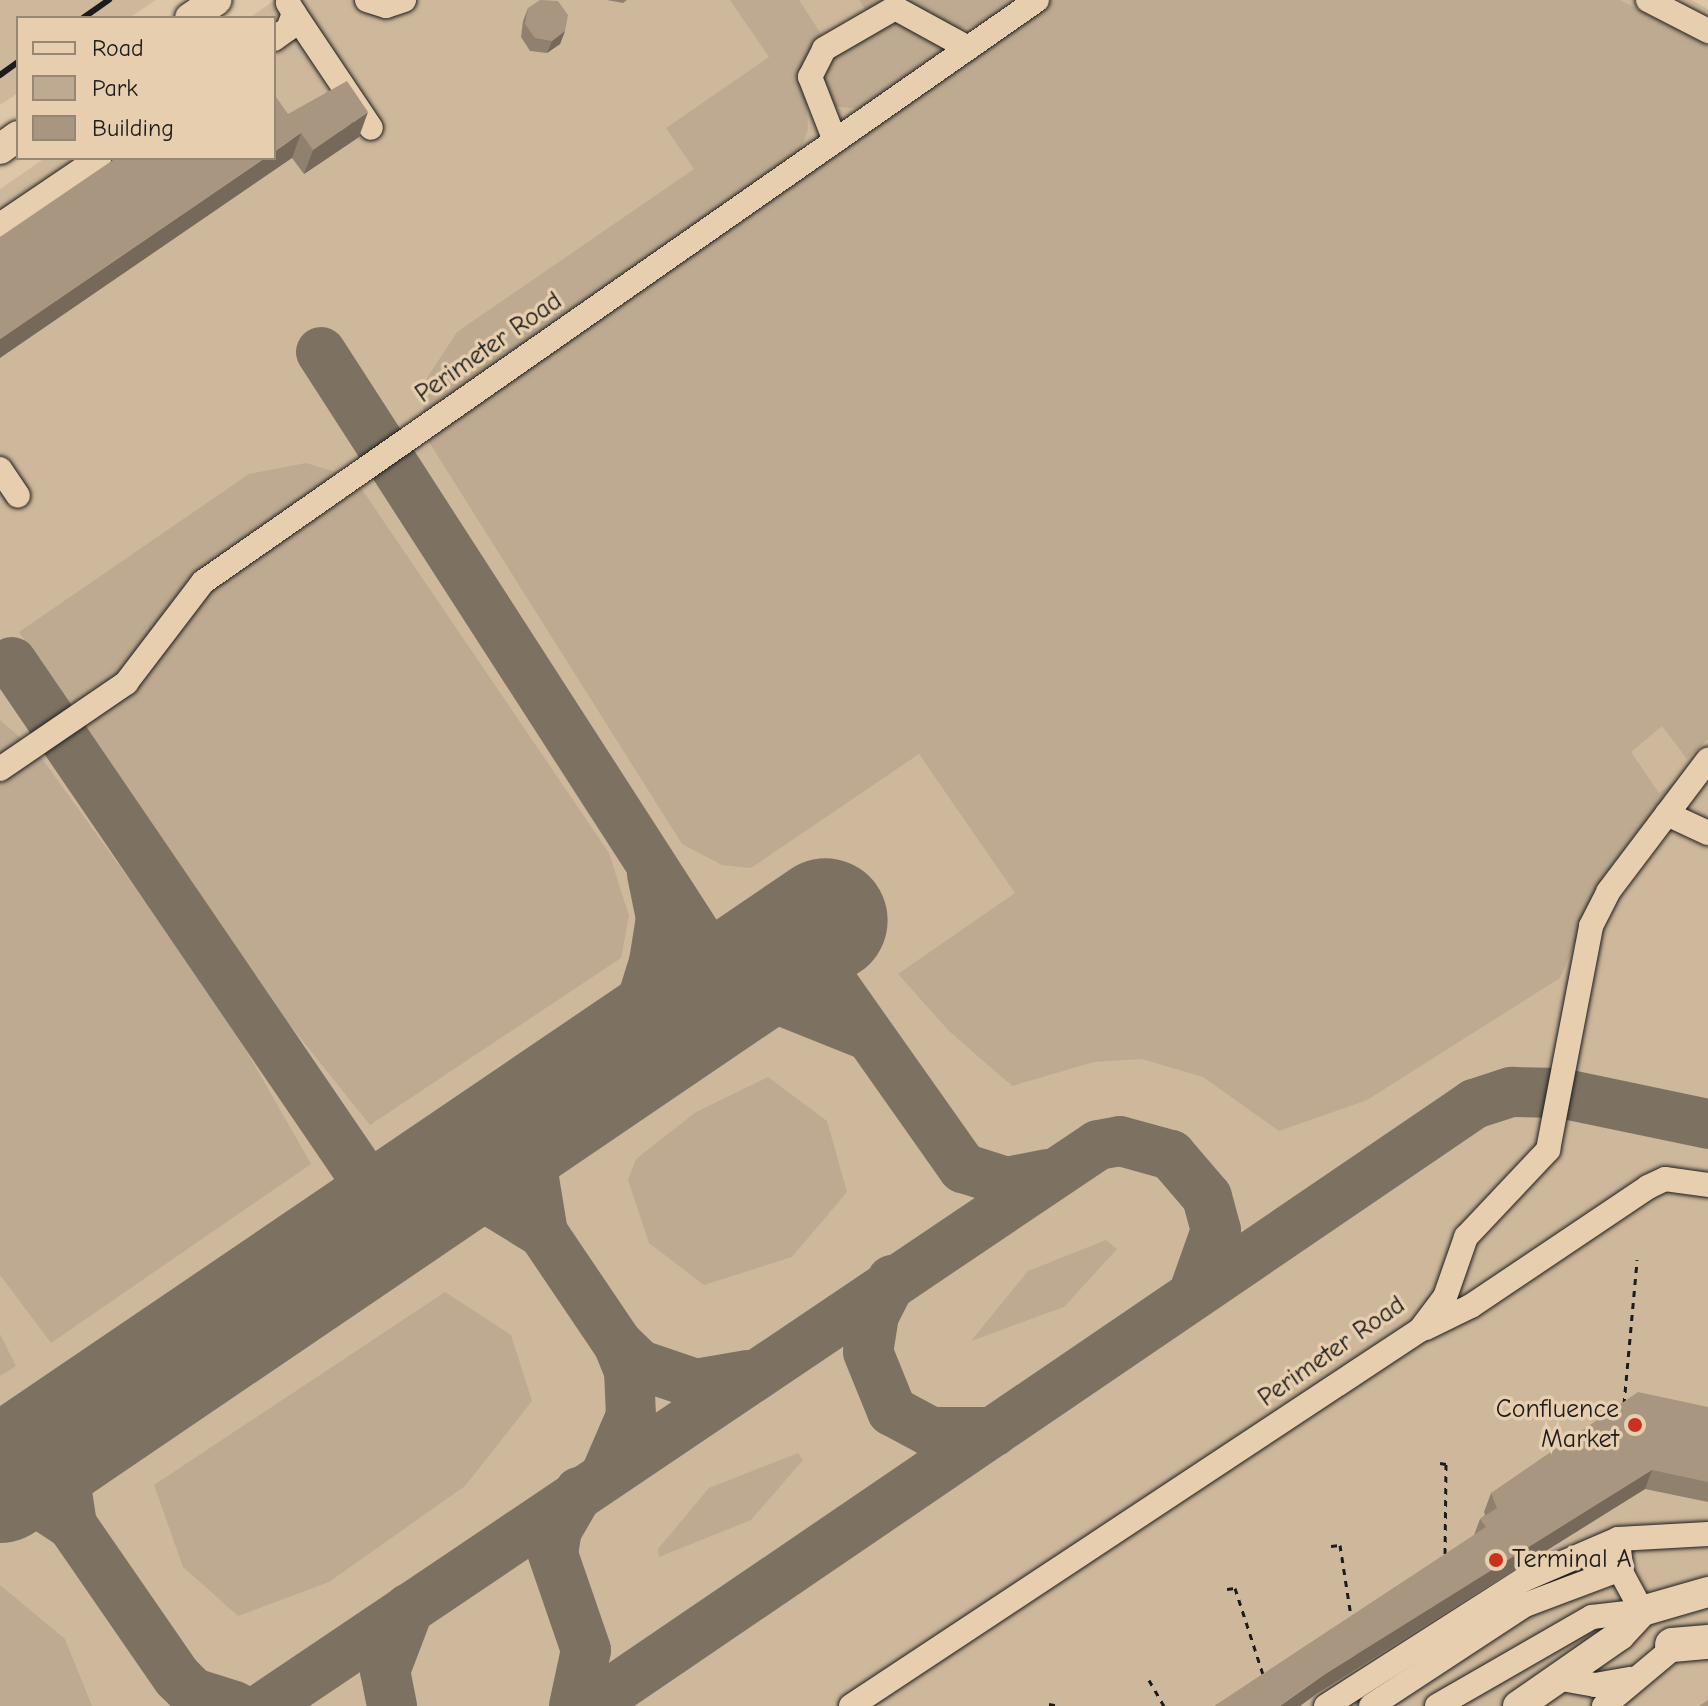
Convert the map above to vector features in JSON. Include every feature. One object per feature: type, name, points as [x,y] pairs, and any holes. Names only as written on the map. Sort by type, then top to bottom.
[{"type":"highway","points":[[1672,1645],[1708,1642]]},
{"type":"main road","points":[[193,16],[217,0]]},
{"type":"main road","points":[[1518,1706],[1642,1611],[1708,1592]]},
{"type":"street","points":[[367,0],[386,6],[404,0]]},
{"type":"street","name":"Perimeter Road","points":[[0,769],[126,683],[203,582],[1037,0]]},
{"type":"street","points":[[1648,0],[1708,31]]},
{"type":"street","points":[[276,35],[290,7],[371,128]]},
{"type":"street","points":[[835,141],[811,83],[811,65],[824,49],[895,8],[968,48]]},
{"type":"street","points":[[320,100],[342,85]]},
{"type":"street","points":[[0,225],[96,160]]},
{"type":"street","points":[[0,469],[18,496]]},
{"type":"street","name":"Perimeter Road","points":[[851,1706],[1420,1330],[1445,1297],[1466,1237],[1548,1150],[1591,926],[1667,814],[1708,760]]},
{"type":"street","points":[[1667,814],[1708,833]]},
{"type":"street","points":[[1420,1330],[1471,1306],[1648,1187],[1665,1179],[1708,1185]]},
{"type":"street","points":[[1326,1706],[1523,1580],[1618,1539],[1708,1534]]},
{"type":"street","points":[[1446,1703],[1592,1617],[1642,1611],[1621,1569],[1618,1539]]},
{"type":"street","points":[[1371,1706],[1525,1605],[1621,1569]]},
{"type":"street","points":[[1604,1706],[1630,1679],[1672,1645],[1708,1627]]},
{"type":"street","points":[[1556,1678],[1595,1685],[1630,1679]]},
{"type":"street","points":[[1586,1706],[1630,1679]]},
{"type":"street","points":[[1611,1706],[1630,1679]]},
{"type":"path","points":[[1624,1404],[1637,1260]]},
{"type":"path","points":[[1613,1411],[1624,1404],[1638,1407]]},
{"type":"path","points":[[1440,1463],[1446,1464],[1445,1560],[1453,1563]]},
{"type":"path","points":[[1331,1546],[1340,1545],[1356,1627]]},
{"type":"path","points":[[1227,1589],[1235,1588],[1269,1684]]},
{"type":"path","points":[[1149,1680],[1164,1706]]},
{"type":"path","points":[[1049,1704],[1060,1706]]},
{"type":"shaded area","points":[[0,0],[156,0],[132,16],[16,16],[16,94],[0,105]]},
{"type":"shaded area","points":[[275,0],[1691,0],[1708,9],[1708,1706],[0,1706],[0,189],[42,160],[276,160],[276,16],[252,16]]},
{"type":"green space","points":[[730,0],[799,0],[825,40],[805,79],[808,130],[799,154],[422,420],[427,378],[457,332],[694,169],[666,128],[769,57]]},
{"type":"green space","points":[[859,0],[1017,0],[980,26],[961,28],[867,12]]},
{"type":"green space","points":[[1051,0],[1620,0],[1708,46],[1708,739],[1687,759],[1662,726],[1631,752],[1659,793],[1677,780],[1602,878],[1560,978],[1367,1100],[1279,1131],[1203,1077],[1142,1059],[1094,1062],[1012,1086],[949,1031],[898,974],[1015,893],[919,754],[751,868],[722,865],[682,844],[427,439]]},
{"type":"green space","points":[[889,14],[946,50],[862,109],[830,106],[819,90],[829,53]]},
{"type":"green space","points":[[306,463],[342,474],[203,571],[119,674],[70,710],[19,632],[249,474]]},
{"type":"green space","points":[[361,488],[609,853],[629,916],[621,958],[370,1125],[265,994],[82,726],[145,679],[206,595]]},
{"type":"green space","points":[[0,720],[24,741],[0,757]]},
{"type":"green space","points":[[40,756],[221,1006],[311,1164],[51,1343],[0,1275],[0,783]]},
{"type":"green space","points":[[768,1077],[827,1121],[847,1192],[792,1257],[704,1285],[649,1243],[628,1180],[636,1159],[696,1112]]},
{"type":"green space","points":[[1106,1240],[1117,1249],[1064,1307],[971,1341],[1028,1271]]},
{"type":"green space","points":[[445,1292],[511,1335],[532,1401],[465,1486],[329,1582],[238,1616],[183,1567],[154,1485]]},
{"type":"green space","points":[[0,1334],[16,1366],[0,1376]]},
{"type":"green space","points":[[798,1453],[803,1460],[751,1520],[659,1557],[658,1549],[709,1488]]},
{"type":"green space","points":[[0,1585],[65,1639],[92,1706],[0,1706]]},
{"type":"building","points":[[540,0],[558,1],[568,15],[565,31],[552,41],[535,38],[525,24],[528,8]]},
{"type":"building","points":[[347,81],[368,112],[313,150],[301,133],[276,151],[276,97],[288,114]]},
{"type":"building","points":[[113,160],[262,160],[0,339],[0,237]]},
{"type":"building","name":"Terminal A","points":[[1638,1392],[1708,1407],[1708,1482],[1652,1470],[1325,1674],[1280,1706],[1214,1706],[1486,1527],[1480,1519],[1497,1508],[1491,1493]]},
{"type":"taxiway","points":[[321,352],[729,985]]},
{"type":"taxiway","points":[[12,662],[361,1174],[364,1218],[328,1258]]},
{"type":"taxiway","points":[[609,1067],[634,1026],[654,962],[661,918],[652,874]]},
{"type":"taxiway","points":[[800,937],[963,1168],[1007,1182],[1047,1174]]},
{"type":"taxiway","points":[[701,1004],[772,997],[864,1034]]},
{"type":"taxiway","points":[[590,1706],[1474,1104],[1512,1092],[1560,1093],[1708,1124]]},
{"type":"taxiway","points":[[566,1096],[533,1172],[543,1233],[618,1344],[640,1365],[696,1384],[748,1375]]},
{"type":"taxiway","points":[[265,1706],[1098,1145],[1120,1141],[1171,1155],[1207,1197],[1216,1230],[1193,1295]]},
{"type":"taxiway","points":[[404,1206],[461,1195],[489,1200],[543,1233]]},
{"type":"taxiway","points":[[892,1280],[874,1315],[868,1352],[892,1411],[931,1432],[993,1432]]},
{"type":"taxiway","points":[[606,1474],[631,1416],[629,1371],[618,1344]]},
{"type":"taxiway","points":[[72,1525],[64,1473],[80,1426]]},
{"type":"taxiway","points":[[574,1706],[586,1650],[553,1554],[557,1530],[579,1492]]},
{"type":"taxiway","points":[[0,1494],[37,1502],[72,1525],[177,1677],[193,1693],[235,1706]]},
{"type":"taxiway","points":[[392,1706],[385,1671],[409,1608]]},
{"type":"runway","points":[[0,1481],[826,920]]},
{"type":"railway","points":[[86,16],[109,0]]},
{"type":"railway","points":[[0,75],[16,63]]},
{"type":"place","name":"Confluence Market","points":[[1635,1425]]},
{"type":"place","name":"Terminal A","points":[[1496,1560]]}]
